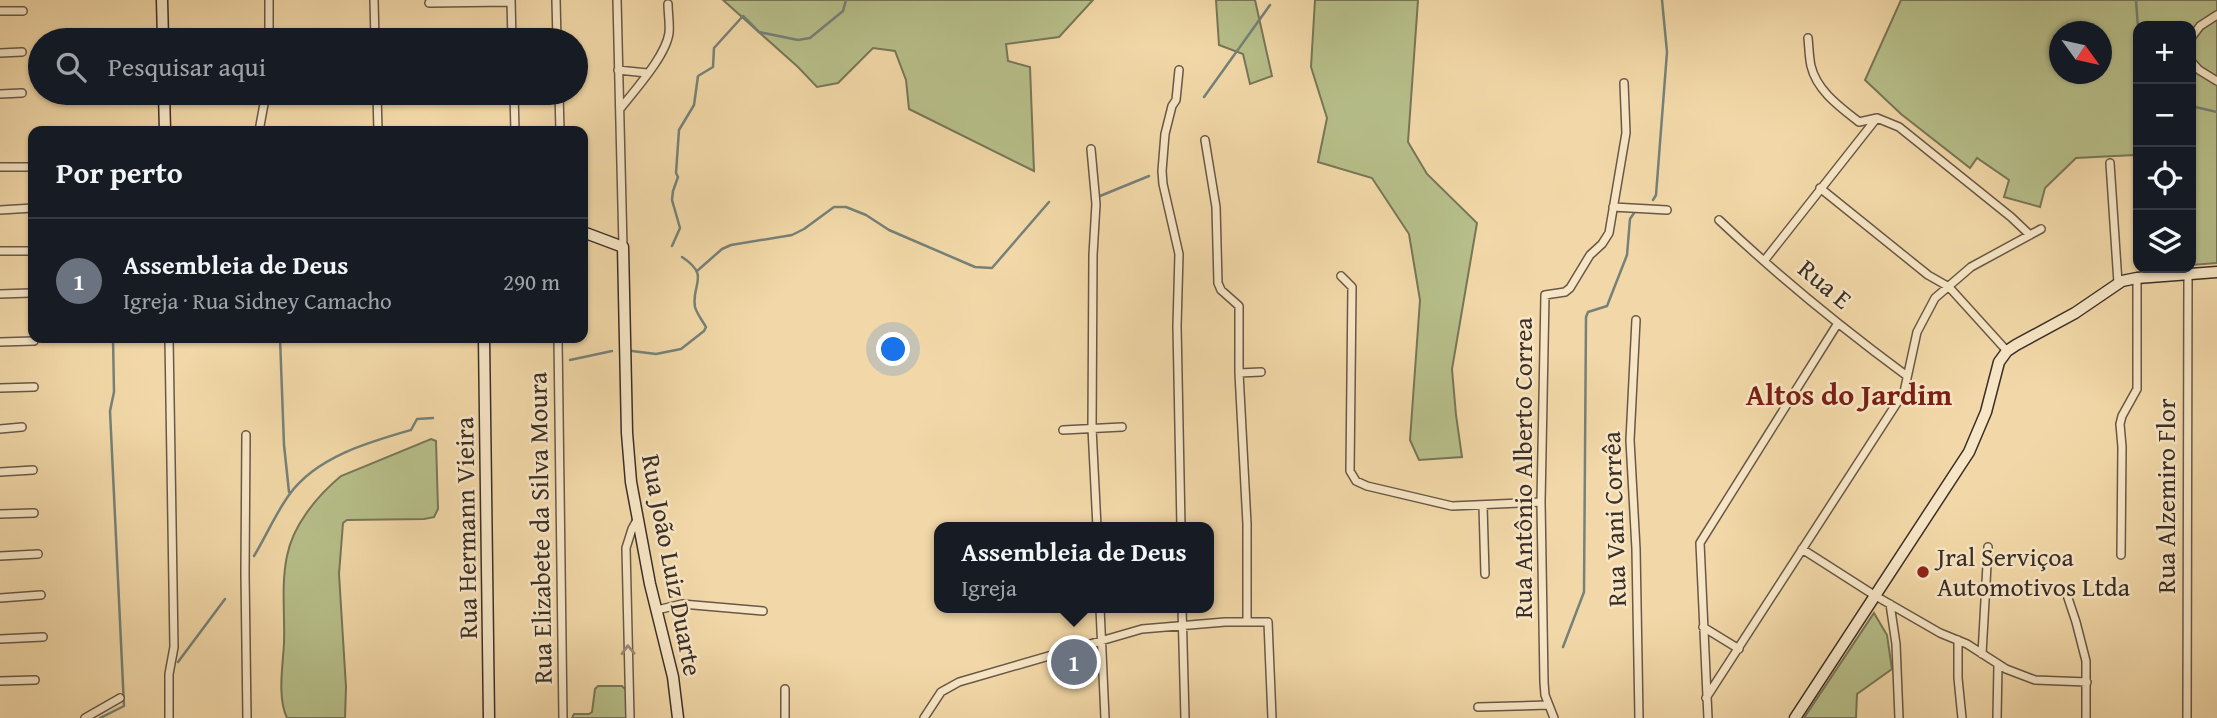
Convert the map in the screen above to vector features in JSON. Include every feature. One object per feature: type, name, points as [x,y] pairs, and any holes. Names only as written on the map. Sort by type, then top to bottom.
[{"type":"street","points":[[162,0],[163,28]]},
{"type":"street","points":[[269,28],[270,0]]},
{"type":"street","points":[[374,0],[375,28]]},
{"type":"street","points":[[556,0],[557,28]]},
{"type":"street","name":"Rua João Luiz Duarte","points":[[617,0],[627,447],[637,520],[673,677],[678,718]]},
{"type":"street","points":[[429,3],[511,1],[512,28]]},
{"type":"street","points":[[619,110],[667,41],[668,4]]},
{"type":"street","points":[[0,11],[23,11]]},
{"type":"street","points":[[2196,31],[2217,15]]},
{"type":"street","points":[[1808,38],[1811,68],[1822,89],[1834,103],[1859,122],[1877,118],[1899,127],[2030,235]]},
{"type":"street","points":[[0,53],[22,52]]},
{"type":"street","points":[[2196,67],[2217,81]]},
{"type":"street","points":[[618,70],[647,73]]},
{"type":"street","points":[[1179,70],[1176,100],[1165,134],[1163,184],[1179,254],[1177,326],[1181,522]]},
{"type":"street","name":"Rua Antônio Alberto Correa","points":[[1554,718],[1548,705],[1544,682],[1541,502],[1545,295],[1565,292],[1576,281],[1590,255],[1607,239],[1626,133],[1624,83]]},
{"type":"street","points":[[0,94],[22,93]]},
{"type":"street","points":[[164,105],[165,126]]},
{"type":"street","points":[[260,126],[264,105]]},
{"type":"street","points":[[377,105],[378,126]]},
{"type":"street","points":[[514,105],[515,126]]},
{"type":"street","points":[[559,105],[560,126]]},
{"type":"street","points":[[1764,261],[1877,118]]},
{"type":"street","points":[[1205,140],[1216,201],[1218,283],[1221,290],[1238,306],[1247,528],[1247,621]]},
{"type":"street","points":[[1091,149],[1096,204],[1092,428],[1097,522]]},
{"type":"street","points":[[2110,163],[2118,283]]},
{"type":"street","points":[[0,167],[27,167]]},
{"type":"street","points":[[1820,188],[1928,275],[1949,287],[2007,351]]},
{"type":"street","points":[[1613,207],[1667,210]]},
{"type":"street","points":[[0,210],[28,208]]},
{"type":"street","name":"Rua E","points":[[1719,220],[1838,323],[1907,376]]},
{"type":"street","points":[[1706,698],[1904,392],[1917,332],[1935,298],[1971,267],[2041,229]]},
{"type":"street","points":[[588,234],[623,247]]},
{"type":"street","points":[[0,251],[28,251]]},
{"type":"street","points":[[1795,718],[1969,452],[1980,428],[1999,362],[2007,351],[2075,313],[2118,283],[2137,278],[2217,272]]},
{"type":"street","name":"Rua Alzemiro Flor","points":[[2187,718],[2188,275]]},
{"type":"street","points":[[1342,276],[1352,287],[1350,471],[1353,477],[1361,484],[1452,506],[1541,502]]},
{"type":"street","points":[[2121,555],[2120,424],[2137,389],[2137,278]]},
{"type":"street","points":[[0,294],[28,293]]},
{"type":"street","name":"Rua Vani Corrêa","points":[[1636,320],[1630,440],[1636,550],[1639,718]]},
{"type":"street","points":[[1707,718],[1700,543],[1838,323]]},
{"type":"street","points":[[0,342],[28,341]]},
{"type":"street","points":[[169,343],[174,647],[169,674],[169,718]]},
{"type":"street","name":"Rua Hermann Vieira","points":[[484,343],[489,718]]},
{"type":"street","name":"Rua Elizabete da Silva Moura","points":[[558,343],[564,718]]},
{"type":"street","points":[[1239,373],[1261,372]]},
{"type":"street","points":[[0,388],[34,387]]},
{"type":"street","points":[[0,429],[22,427]]},
{"type":"street","points":[[1063,430],[1122,427]]},
{"type":"street","points":[[246,435],[247,718]]},
{"type":"street","points":[[0,472],[33,470]]},
{"type":"street","points":[[1483,506],[1485,574]]},
{"type":"street","points":[[0,514],[34,513]]},
{"type":"street","points":[[630,718],[626,548],[637,520]]},
{"type":"street","points":[[1982,654],[1988,547]]},
{"type":"street","points":[[1802,550],[1874,595],[1940,633],[1958,640],[1998,665],[2035,680],[2087,682]]},
{"type":"street","points":[[0,556],[37,554]]},
{"type":"street","points":[[2066,593],[2084,652],[2086,718]]},
{"type":"street","points":[[0,597],[41,595]]},
{"type":"street","points":[[657,610],[682,604],[763,611]]},
{"type":"street","points":[[1890,604],[1896,644],[1899,718]]},
{"type":"street","points":[[1100,613],[1105,718]]},
{"type":"street","points":[[1182,613],[1185,718]]},
{"type":"street","points":[[924,718],[941,692],[952,685],[1135,630],[1182,624],[1247,621],[1268,622],[1272,718]]},
{"type":"street","points":[[1703,627],[1739,649]]},
{"type":"street","points":[[0,639],[43,637]]},
{"type":"street","points":[[1958,640],[1962,718]]},
{"type":"street","points":[[1997,718],[1998,665]]},
{"type":"street","points":[[0,681],[35,680]]},
{"type":"street","points":[[785,689],[785,718]]},
{"type":"street","points":[[85,718],[120,698]]},
{"type":"street","points":[[1478,707],[1548,705]]},
{"type":"green space","points":[[723,0],[1093,0],[1059,37],[1006,44],[1008,61],[1030,67],[1034,171],[909,109],[906,80],[895,51],[873,48],[838,83],[817,87]]},
{"type":"green space","points":[[1216,0],[1255,0],[1272,76],[1250,84],[1243,54],[1219,45]]},
{"type":"green space","points":[[1315,0],[1418,0],[1408,142],[1427,174],[1477,223],[1452,369],[1462,457],[1419,460],[1410,440],[1420,300],[1409,234],[1372,178],[1318,162],[1327,118],[1311,67]]},
{"type":"green space","points":[[1901,0],[2217,0],[2217,263],[2196,265],[2196,21],[2133,21],[2133,155],[2076,158],[2045,188],[2040,207],[2004,197],[2009,180],[1977,158],[1970,168],[1901,114],[1865,80]]},
{"type":"green space","points":[[431,439],[436,441],[438,509],[434,517],[347,520],[343,523],[339,574],[346,687],[345,718],[287,718],[281,691],[285,567],[290,544],[300,522],[323,493],[341,476]]},
{"type":"green space","points":[[1874,613],[1887,635],[1892,669],[1857,694],[1856,718],[1804,718]]},
{"type":"green space","points":[[598,686],[622,686],[626,690],[627,718],[572,718],[574,714],[592,712],[595,689]]},
{"type":"waterway","points":[[672,246],[680,228],[672,200],[678,177],[679,130],[694,105],[698,76],[713,67],[714,48],[743,16],[759,32],[798,40],[810,38],[843,11],[846,0]]},
{"type":"waterway","points":[[1653,200],[1656,195],[1667,52],[1662,0]]},
{"type":"waterway","points":[[2136,0],[2138,21]]},
{"type":"waterway","points":[[1204,97],[1270,5]]},
{"type":"waterway","points":[[2196,107],[2217,112]]},
{"type":"waterway","points":[[1100,196],[1149,176]]},
{"type":"waterway","points":[[697,271],[722,249],[731,245],[792,235],[834,207],[846,207],[866,215],[889,230],[975,267],[992,268],[1049,202]]},
{"type":"waterway","points":[[1563,647],[1584,592],[1586,317],[1588,312],[1607,306],[1627,255],[1630,219],[1634,213]]},
{"type":"waterway","points":[[632,351],[656,354],[681,349],[704,331],[706,327],[698,315],[694,299],[698,275],[682,257]]},
{"type":"waterway","points":[[100,718],[124,706],[110,411],[114,392],[113,343]]},
{"type":"waterway","points":[[280,343],[284,445],[289,492]]},
{"type":"waterway","points":[[570,360],[612,351]]},
{"type":"waterway","points":[[254,556],[289,495],[314,471],[344,453],[411,430],[417,419],[433,418]]},
{"type":"waterway","points":[[178,662],[225,599]]},
{"type":"place","name":"Jral Serviçoa Automotivos Ltda","points":[[1923,572]]},
{"type":"place","name":"Assembleia de Deus","points":[[1074,662]]},
{"type":"district","name":"Altos do Jardim","points":[[1849,395]]}]
